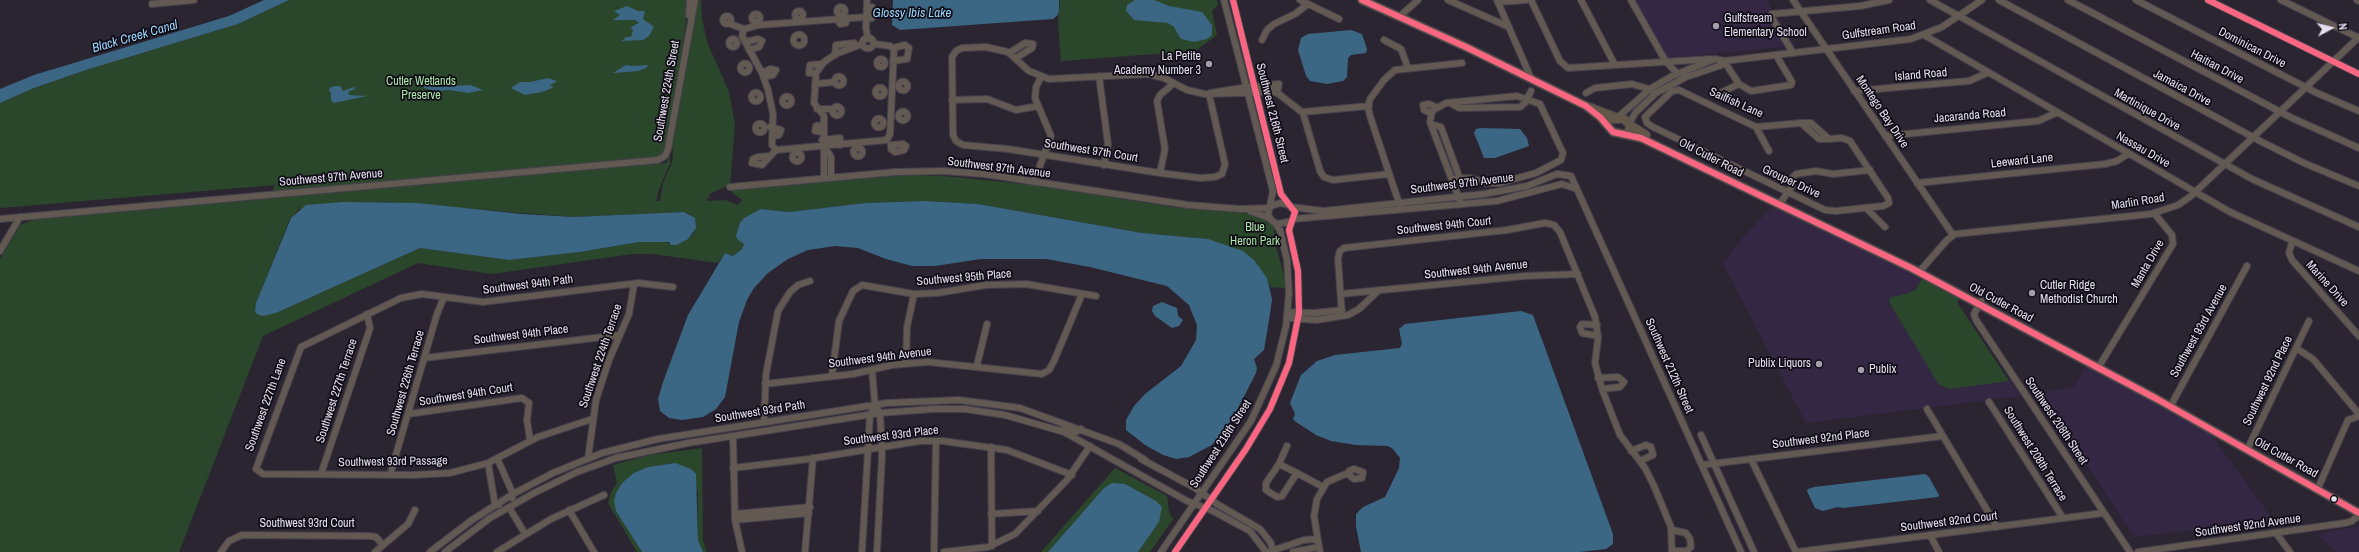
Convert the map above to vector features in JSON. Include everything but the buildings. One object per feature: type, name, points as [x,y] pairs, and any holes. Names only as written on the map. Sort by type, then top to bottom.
[{"type":"main road","points":[[1362,0],[1531,78],[1586,106],[1616,118]]},
{"type":"main road","points":[[1586,106],[1600,117],[1607,126]]},
{"type":"main road","points":[[1607,126],[1608,120],[1616,118]]},
{"type":"main road","name":"Old Cutler Road","points":[[1616,118],[1629,124],[1645,135],[1780,204]]},
{"type":"main road","points":[[1622,134],[1629,131],[1629,124]]},
{"type":"main road","name":"Old Cutler Road","points":[[1607,126],[1613,132],[1641,138],[1920,271],[2359,509]]},
{"type":"main road","name":"Old Cutler Road","points":[[2248,448],[2359,514]]},
{"type":"street","points":[[152,4],[194,0]]},
{"type":"street","name":"Southwest 224th Street","points":[[689,26],[690,0]]},
{"type":"street","name":"Southwest 224th Street","points":[[663,158],[668,149],[689,26],[695,0]]},
{"type":"street","points":[[867,0],[866,18],[868,39]]},
{"type":"street","name":"Southwest 216th Street","points":[[1224,0],[1272,188],[1273,197],[1270,207]]},
{"type":"street","name":"Southwest 216th Street","points":[[1233,0],[1282,194],[1291,207]]},
{"type":"street","points":[[1300,0],[1339,20]]},
{"type":"street","points":[[1400,17],[1418,0]]},
{"type":"street","points":[[1448,0],[1510,27]]},
{"type":"street","points":[[1527,0],[1498,1],[1531,78]]},
{"type":"street","points":[[1530,0],[1560,61],[1566,67],[1574,69],[1666,62],[1724,61]]},
{"type":"street","points":[[1581,0],[1615,65]]},
{"type":"street","points":[[1631,0],[1666,62],[1676,73],[1686,77]]},
{"type":"street","name":"Montego Bay Drive","points":[[1793,0],[1953,235]]},
{"type":"street","points":[[1793,53],[1772,15],[1866,6],[1889,0]]},
{"type":"street","name":"Martinique Drive","points":[[1930,0],[2224,164],[2298,202],[2359,227]]},
{"type":"street","name":"Gulfstream Road","points":[[1724,61],[1825,48],[1897,41],[1924,35],[1942,28],[1982,0]]},
{"type":"street","name":"Jamaica Drive","points":[[1999,0],[2253,137],[2304,163],[2359,186]]},
{"type":"street","name":"Haitian Drive","points":[[2068,0],[2280,112],[2359,148]]},
{"type":"street","name":"Dominican Drive","points":[[2136,0],[2307,87],[2359,111]]},
{"type":"street","points":[[2208,0],[2359,74]]},
{"type":"street","points":[[2281,0],[2359,38]]},
{"type":"street","points":[[1262,40],[1267,30],[1274,24],[1294,14],[1308,4]]},
{"type":"street","points":[[773,128],[769,94],[763,75],[749,50],[742,41],[744,29],[755,23],[840,17],[838,23],[844,23],[847,22],[847,18],[866,18]]},
{"type":"street","points":[[800,20],[800,34]]},
{"type":"street","points":[[728,24],[744,29]]},
{"type":"street","name":"Nassau Drive","points":[[1924,35],[2194,192],[2292,242],[2359,271]]},
{"type":"street","name":"Marlin Road","points":[[1953,235],[2154,213],[2178,206],[2359,38]]},
{"type":"street","points":[[742,41],[758,39],[762,41],[759,47],[749,50]]},
{"type":"street","points":[[868,39],[873,40],[875,44],[893,48],[905,45],[909,48],[907,59],[891,62]]},
{"type":"street","points":[[830,177],[831,157],[822,140],[823,132],[815,131],[816,126],[823,125],[823,115],[814,103],[816,73],[822,64],[835,55],[862,44],[868,39]]},
{"type":"street","points":[[1384,40],[1401,49],[1408,68]]},
{"type":"street","points":[[835,55],[836,45],[854,43],[854,47]]},
{"type":"street","points":[[1009,53],[1026,43],[1033,44],[1032,48],[1016,58]]},
{"type":"street","points":[[862,44],[867,48],[875,44]]},
{"type":"street","points":[[1038,106],[1016,110],[987,99],[952,100],[952,56],[956,50],[965,47],[984,46],[1009,53],[1026,69],[1041,77],[1060,79],[1148,74],[1164,78],[1187,90],[1209,94],[1255,89],[1264,86],[1277,93],[1302,112],[1320,171],[1326,178],[1333,180],[1389,174]]},
{"type":"street","points":[[770,156],[776,150],[798,151],[824,146],[889,142],[889,121],[894,88],[891,62],[893,48]]},
{"type":"street","points":[[1724,61],[1739,84],[1751,91],[1791,85],[1792,82],[1776,55]]},
{"type":"street","points":[[1616,118],[1650,89],[1676,73],[1715,60]]},
{"type":"street","points":[[1629,124],[1636,112],[1656,93],[1686,77],[1722,65],[1724,61]]},
{"type":"street","points":[[1402,210],[1368,106],[1371,97],[1384,80],[1394,71],[1408,68],[1462,63]]},
{"type":"street","points":[[750,66],[757,64]]},
{"type":"street","points":[[816,73],[809,73],[810,65],[822,64]]},
{"type":"street","name":"Island Road","points":[[1854,91],[1970,81],[1987,73]]},
{"type":"street","points":[[1099,76],[1108,144],[1104,165]]},
{"type":"street","points":[[1034,182],[1051,135],[1038,106],[1035,92],[1041,77]]},
{"type":"street","points":[[815,84],[834,82]]},
{"type":"street","points":[[1160,173],[1165,149],[1157,101],[1160,95],[1174,83]]},
{"type":"street","points":[[1586,93],[1595,88],[1632,84],[1650,89],[1665,98]]},
{"type":"street","points":[[1718,94],[1739,84]]},
{"type":"street","points":[[885,92],[894,88]]},
{"type":"street","points":[[1255,89],[1277,93]]},
{"type":"street","name":"Sailfish Lane","points":[[1665,98],[1672,91],[1677,90],[1756,127],[1801,123],[1814,124],[1829,139]]},
{"type":"street","points":[[1450,103],[1461,108],[1487,106],[1518,107],[1524,105],[1531,91]]},
{"type":"street","points":[[761,96],[769,94]]},
{"type":"street","name":"Southwest 97th Court","points":[[952,100],[953,135],[957,142],[966,145],[1204,178],[1222,174],[1225,162],[1209,94]]},
{"type":"street","points":[[1461,204],[1432,124],[1433,110],[1450,103],[1517,96],[1527,98]]},
{"type":"street","name":"Southwest 97th Avenue","points":[[1452,179],[1471,178],[1488,184],[1506,182],[1536,173],[1562,159],[1563,153],[1542,106],[1527,98]]},
{"type":"street","name":"Grouper Drive","points":[[1665,98],[1646,116],[1646,122],[1788,193],[1828,211],[1885,206],[1889,202],[1870,170]]},
{"type":"street","points":[[771,103],[782,101]]},
{"type":"street","points":[[1302,112],[1368,106]]},
{"type":"street","points":[[817,109],[834,109]]},
{"type":"street","name":"Jacaranda Road","points":[[1885,136],[2046,120],[2056,113]]},
{"type":"street","points":[[889,121],[897,116]]},
{"type":"street","points":[[1780,204],[1793,185],[1793,176],[1797,174],[1819,171],[1833,174],[1870,170],[1850,141],[1844,138],[1818,138],[1801,123]]},
{"type":"street","points":[[1432,124],[1441,127],[1460,179]]},
{"type":"street","points":[[1756,127],[1769,151]]},
{"type":"street","points":[[765,128],[780,128],[781,131],[779,135],[773,136],[772,145],[776,150]]},
{"type":"street","points":[[822,140],[840,138],[840,145]]},
{"type":"street","points":[[824,146],[824,178]]},
{"type":"street","name":"Leeward Lane","points":[[1917,183],[2105,164],[2117,161],[2128,154]]},
{"type":"street","name":"Southwest 97th Avenue","points":[[0,219],[652,162],[663,158]]},
{"type":"street","name":"Southwest 97th Avenue","points":[[730,187],[830,177],[934,171],[976,173],[1171,203],[1240,209],[1270,207]]},
{"type":"street","name":"Southwest 97th Avenue","points":[[1291,207],[1324,211],[1458,197],[1515,189],[1560,174],[1573,178],[1577,189]]},
{"type":"street","name":"Southwest 97th Avenue","points":[[1292,220],[1514,198],[1560,184],[1577,189]]},
{"type":"street","name":"Southwest 212th Street","points":[[1577,189],[1741,552]]},
{"type":"street","points":[[1280,204],[1291,207],[1295,212],[1292,220],[1284,224],[1275,223],[1269,218],[1268,212],[1270,207],[1280,204]]},
{"type":"street","points":[[1866,208],[1885,227]]},
{"type":"street","name":"Southwest 97th Avenue","points":[[1240,209],[1269,218]]},
{"type":"street","name":"Manta Drive","points":[[2099,367],[2173,244],[2171,234],[2154,213]]},
{"type":"street","points":[[0,251],[20,217]]},
{"type":"street","name":"Southwest 216th Street","points":[[1175,552],[1246,450],[1270,409],[1289,363],[1298,316],[1298,268],[1289,233],[1292,220]]},
{"type":"street","name":"Southwest 216th Street","points":[[1161,552],[1240,438],[1260,406],[1279,359],[1288,315],[1287,263],[1280,230],[1275,223]]},
{"type":"street","name":"Southwest 94th Court","points":[[1341,294],[1338,261],[1340,251],[1352,246],[1552,224],[1560,232],[1578,274]]},
{"type":"street","points":[[1920,271],[1953,235]]},
{"type":"street","name":"Marine Drive","points":[[2292,242],[2289,253],[2292,260],[2359,336]]},
{"type":"street","name":"Southwest 93rd Avenue","points":[[2170,406],[2247,266]]},
{"type":"street","points":[[1578,274],[1597,325],[1598,336],[1595,357],[1598,378],[1617,429],[1652,480],[1672,530],[1672,552],[1689,550],[1691,544],[1686,533],[1672,530]]},
{"type":"street","name":"Southwest 94th Avenue","points":[[1341,294],[1525,276],[1578,274]]},
{"type":"street","points":[[764,422],[764,384],[778,311],[790,292],[798,285],[810,281]]},
{"type":"street","name":"Southwest 94th Path","points":[[301,347],[367,314],[408,296],[420,294],[483,302],[634,284],[673,287]]},
{"type":"street","name":"Southwest 224th Terrace","points":[[588,458],[592,418],[606,370],[630,312],[634,284]]},
{"type":"street","name":"Southwest 95th Place","points":[[832,375],[838,325],[852,293],[858,287],[867,284],[896,292],[914,294],[1008,284],[1042,286],[1096,296]]},
{"type":"street","points":[[1288,315],[1316,320],[1342,313],[1356,312],[1378,291]]},
{"type":"street","points":[[906,364],[907,327],[914,294]]},
{"type":"street","name":"Southwest 94th Avenue","points":[[764,384],[906,364],[941,362],[977,365],[1037,374],[1045,373],[1054,361],[1082,294]]},
{"type":"street","points":[[1341,294],[1342,313]]},
{"type":"street","name":"Southwest 226th Terrace","points":[[390,475],[424,358],[444,297]]},
{"type":"street","name":"Southwest 208th Street","points":[[1980,303],[1974,314],[1976,320],[2130,552]]},
{"type":"street","name":"Southwest 227th Terrace","points":[[321,474],[370,328],[367,314]]},
{"type":"street","name":"Southwest 92nd Place","points":[[2248,448],[2309,321]]},
{"type":"street","points":[[977,365],[987,324]]},
{"type":"street","points":[[1597,325],[1582,324],[1580,326],[1582,333],[1598,336]]},
{"type":"street","name":"Southwest 94th Place","points":[[424,358],[607,335],[620,335]]},
{"type":"street","name":"Southwest 227th Lane","points":[[256,470],[256,464],[301,347]]},
{"type":"street","points":[[2296,348],[2308,355],[2319,365],[2359,415],[2348,420],[2319,486]]},
{"type":"street","points":[[872,370],[875,405],[880,413],[881,448],[877,552]]},
{"type":"street","points":[[1598,378],[1618,377],[1624,382],[1620,388],[1602,389]]},
{"type":"street","name":"Southwest 94th Court","points":[[408,414],[521,397],[527,400],[529,405],[527,423],[530,440]]},
{"type":"street","name":"Southwest 93rd Path","points":[[430,552],[495,504],[553,473],[588,458],[658,439],[875,405],[933,399],[985,402],[1030,411],[1081,429],[1114,444],[1202,493]]},
{"type":"street","name":"Southwest 208th Terrace","points":[[1989,402],[2062,518]]},
{"type":"street","points":[[862,552],[870,415],[875,405]]},
{"type":"street","name":"Southwest 93rd Path","points":[[445,552],[508,507],[555,482],[610,460],[655,449],[733,436],[880,413],[928,409],[965,409],[1010,416],[1059,430],[1090,446],[1100,452],[1104,457],[1194,504],[1205,508]]},
{"type":"street","points":[[1927,409],[1997,527]]},
{"type":"street","name":"Southwest 93rd Passage","points":[[256,470],[263,474],[444,474],[488,463],[530,440],[562,427],[592,418]]},
{"type":"street","points":[[1059,430],[1076,432],[1081,429]]},
{"type":"street","points":[[1701,435],[1754,552]]},
{"type":"street","points":[[733,436],[735,517],[742,552]]},
{"type":"street","name":"Southwest 92nd Place","points":[[1702,465],[1943,436]]},
{"type":"street","points":[[934,552],[936,441]]},
{"type":"street","name":"Southwest 93rd Place","points":[[733,468],[936,441],[1012,451],[1072,475]]},
{"type":"street","points":[[944,552],[992,546],[1004,541],[1021,529],[1072,475],[1090,446]]},
{"type":"street","points":[[1287,446],[1279,464],[1266,483],[1265,488],[1275,496],[1282,496],[1297,473]]},
{"type":"street","points":[[1631,451],[1643,446],[1651,447],[1653,455],[1640,461]]},
{"type":"street","points":[[990,447],[992,546]]},
{"type":"street","points":[[497,458],[513,494],[508,507]]},
{"type":"street","points":[[805,552],[813,458]]},
{"type":"street","points":[[1751,459],[1796,552]]},
{"type":"street","points":[[488,463],[495,504],[508,507],[525,534]]},
{"type":"street","points":[[1279,464],[1323,487]]},
{"type":"street","points":[[1293,552],[1319,549],[1314,510],[1323,487],[1331,479],[1348,473]]},
{"type":"street","points":[[1202,493],[1211,500],[1260,529],[1268,538],[1273,551]]},
{"type":"street","points":[[497,552],[507,549],[525,534],[569,510],[604,495]]},
{"type":"street","points":[[1205,508],[1250,531],[1266,552],[1317,539]]},
{"type":"street","points":[[375,552],[408,524],[415,510]]},
{"type":"street","points":[[569,510],[591,551]]},
{"type":"street","points":[[735,517],[809,510]]},
{"type":"street","points":[[991,514],[1038,511]]},
{"type":"street","name":"Southwest 92nd Court","points":[[1796,552],[2104,513]]},
{"type":"street","name":"Southwest 92nd Avenue","points":[[2138,552],[2345,523],[2352,521],[2359,514]]},
{"type":"street","points":[[2276,533],[2290,552]]},
{"type":"street","name":"Southwest 93rd Court","points":[[221,552],[229,541],[242,535],[370,536],[378,538],[383,545]]},
{"type":"street","points":[[1930,535],[1939,552]]},
{"type":"shaded area","name":"Gulfstream Elementary School","points":[[1634,0],[1766,0],[1796,46],[1668,58]]},
{"type":"shaded area","points":[[1772,207],[1892,263],[1921,280],[1915,290],[1889,302],[1941,387],[1949,389],[2010,380],[2021,396],[1806,423],[1723,264],[1743,237]]},
{"type":"shaded area","points":[[2086,366],[2210,433],[2274,521],[2134,537],[2043,399],[2046,392],[2074,386]]},
{"type":"shaded area","points":[[2359,526],[2359,552],[2336,552],[2317,534]]},
{"type":"green space","name":"Cutler Wetlands Preserve","points":[[289,0],[688,0],[685,32],[666,146],[663,154],[657,158],[272,192],[275,185],[0,208],[0,103],[34,88],[86,70],[238,24]]},
{"type":"green space","name":"Blue Heron Park","points":[[696,0],[701,0],[702,18],[707,42],[729,92],[735,125],[730,185],[709,194],[710,198],[706,199],[707,201],[725,200],[738,205],[742,200],[728,189],[911,175],[944,176],[1033,185],[1172,207],[1254,214],[1262,216],[1274,226],[1275,243],[1285,280],[1285,288],[1270,287],[1267,278],[1208,239],[1142,233],[978,204],[924,201],[866,203],[789,212],[761,209],[738,240],[744,244],[742,249],[733,256],[725,253],[718,263],[652,254],[632,254],[492,274],[418,263],[263,336],[179,552],[0,552],[0,259],[20,225],[36,219],[666,163],[670,156],[670,163],[659,189],[656,201],[660,201],[663,183],[673,160],[673,150],[671,148]],"holes":[[[385,202],[573,217],[684,212],[691,215],[694,233],[677,245],[671,245],[663,242],[639,242],[580,252],[509,260],[420,248],[276,313],[261,315],[256,312],[256,303],[289,221],[299,209]]]},
{"type":"green space","points":[[1060,0],[1217,0],[1218,5],[1212,11],[1217,35],[1195,51],[1061,61],[1058,22]]},
{"type":"green space","points":[[1923,279],[1959,298],[1957,302],[2009,381],[1949,389],[1939,385],[1889,302],[1891,297],[1906,294],[1915,290]]},
{"type":"green space","points":[[702,448],[703,541],[707,552],[703,552],[698,540],[698,492],[675,463],[648,467],[622,483],[616,493],[616,511],[642,552],[637,552],[608,503],[612,490],[617,483],[613,465],[650,455]]},
{"type":"green space","points":[[1115,468],[1167,496],[1169,512],[1171,515],[1170,517],[1174,518],[1150,552],[1138,552],[1159,522],[1146,495],[1138,493],[1125,484],[1104,488],[1048,552],[1041,552]]},
{"type":"water","name":"Black Creek Canal","points":[[264,0],[289,0],[238,24],[86,70],[34,88],[0,103],[0,89],[34,75],[229,16]]},
{"type":"water","name":"Glossy Ibis Lake","points":[[893,0],[1059,0],[1059,10],[1058,15],[1053,19],[900,30],[892,25]]},
{"type":"water","points":[[1135,0],[1154,0],[1169,6],[1202,12],[1212,25],[1212,35],[1207,39],[1194,42],[1181,39],[1174,27],[1168,23],[1134,20],[1126,11],[1127,5]]},
{"type":"water","points":[[627,6],[638,11],[645,11],[643,19],[654,27],[649,36],[643,40],[622,41],[626,37],[631,37],[633,31],[631,27],[639,23],[635,20],[613,20],[620,15],[614,11]]},
{"type":"water","points":[[1351,30],[1362,34],[1367,49],[1366,53],[1351,55],[1348,58],[1347,77],[1343,81],[1327,84],[1310,81],[1306,76],[1298,50],[1301,38],[1308,34]]},
{"type":"water","points":[[626,65],[648,65],[646,68],[638,71],[613,73]]},
{"type":"water","points":[[548,78],[557,81],[549,86],[553,86],[552,88],[542,92],[525,95],[511,88],[520,82],[530,82]]},
{"type":"water","points":[[429,83],[432,84],[431,87],[471,85],[483,90],[469,93],[449,90],[436,91],[424,88],[424,85]]},
{"type":"water","points":[[340,86],[343,91],[354,87],[355,89],[348,92],[349,95],[367,96],[334,103],[331,100],[331,93],[329,90],[331,87]]},
{"type":"water","points":[[1476,129],[1520,129],[1527,138],[1529,146],[1495,158],[1484,158],[1474,133]]},
{"type":"water","points":[[924,201],[978,204],[1142,233],[1208,239],[1243,251],[1254,260],[1267,278],[1272,299],[1264,350],[1254,359],[1257,368],[1256,373],[1236,412],[1224,431],[1212,445],[1189,457],[1176,459],[1163,455],[1145,445],[1126,430],[1126,420],[1134,406],[1145,394],[1181,366],[1196,340],[1197,325],[1189,305],[1167,286],[1090,267],[1046,259],[981,259],[935,266],[912,266],[886,259],[858,248],[835,246],[808,250],[788,259],[768,273],[754,288],[747,300],[739,322],[725,397],[716,409],[703,417],[682,420],[669,418],[660,411],[658,399],[688,315],[725,253],[733,256],[742,249],[744,244],[738,240],[736,236],[740,223],[744,218],[761,209],[789,212],[866,203]]},
{"type":"water","points":[[343,202],[417,203],[522,214],[573,217],[684,212],[695,218],[696,228],[688,239],[677,245],[671,245],[669,242],[639,242],[580,252],[509,260],[420,248],[276,313],[263,316],[257,314],[255,311],[256,303],[291,218],[306,205]]},
{"type":"water","points":[[1162,302],[1177,308],[1178,316],[1183,320],[1179,326],[1172,328],[1155,316],[1152,311],[1153,306]]},
{"type":"water","points":[[1521,311],[1533,315],[1613,534],[1613,544],[1606,549],[1580,552],[1361,552],[1356,526],[1356,514],[1363,507],[1385,497],[1399,468],[1400,458],[1393,449],[1388,446],[1356,445],[1331,441],[1316,435],[1296,422],[1293,419],[1295,414],[1290,403],[1301,375],[1317,361],[1335,355],[1400,348],[1402,344],[1399,329],[1405,324]]},
{"type":"water","points":[[675,463],[691,469],[696,474],[698,540],[703,552],[642,552],[616,511],[614,501],[616,493],[622,483],[634,473],[648,467]]},
{"type":"water","points":[[1925,474],[1929,477],[1939,495],[1938,497],[1843,508],[1837,507],[1823,511],[1815,508],[1807,491],[1808,489],[1814,487]]},
{"type":"water","points":[[1112,483],[1125,484],[1156,501],[1162,507],[1159,522],[1138,552],[1048,552],[1104,488]]},
{"type":"transit line","points":[[1175,552],[1246,449],[1270,409],[1289,363],[1299,313],[1298,271],[1289,230],[1295,212],[1281,194],[1233,0]]},
{"type":"transit line","points":[[1362,0],[1466,47],[1586,106],[1600,117],[1613,132],[1641,138],[1911,268],[2157,399],[2359,513]]},
{"type":"transit line","points":[[2208,0],[2359,74]]},
{"type":"place","name":"Gulfstream Elementary School","points":[[1716,26]]},
{"type":"place","name":"La Petite Academy Number 3","points":[[1209,64]]},
{"type":"place","name":"Cutler Ridge Methodist Church","points":[[2032,293]]},
{"type":"place","name":"Publix Liquors","points":[[1819,364]]},
{"type":"place","name":"Publix","points":[[1861,370]]}]
